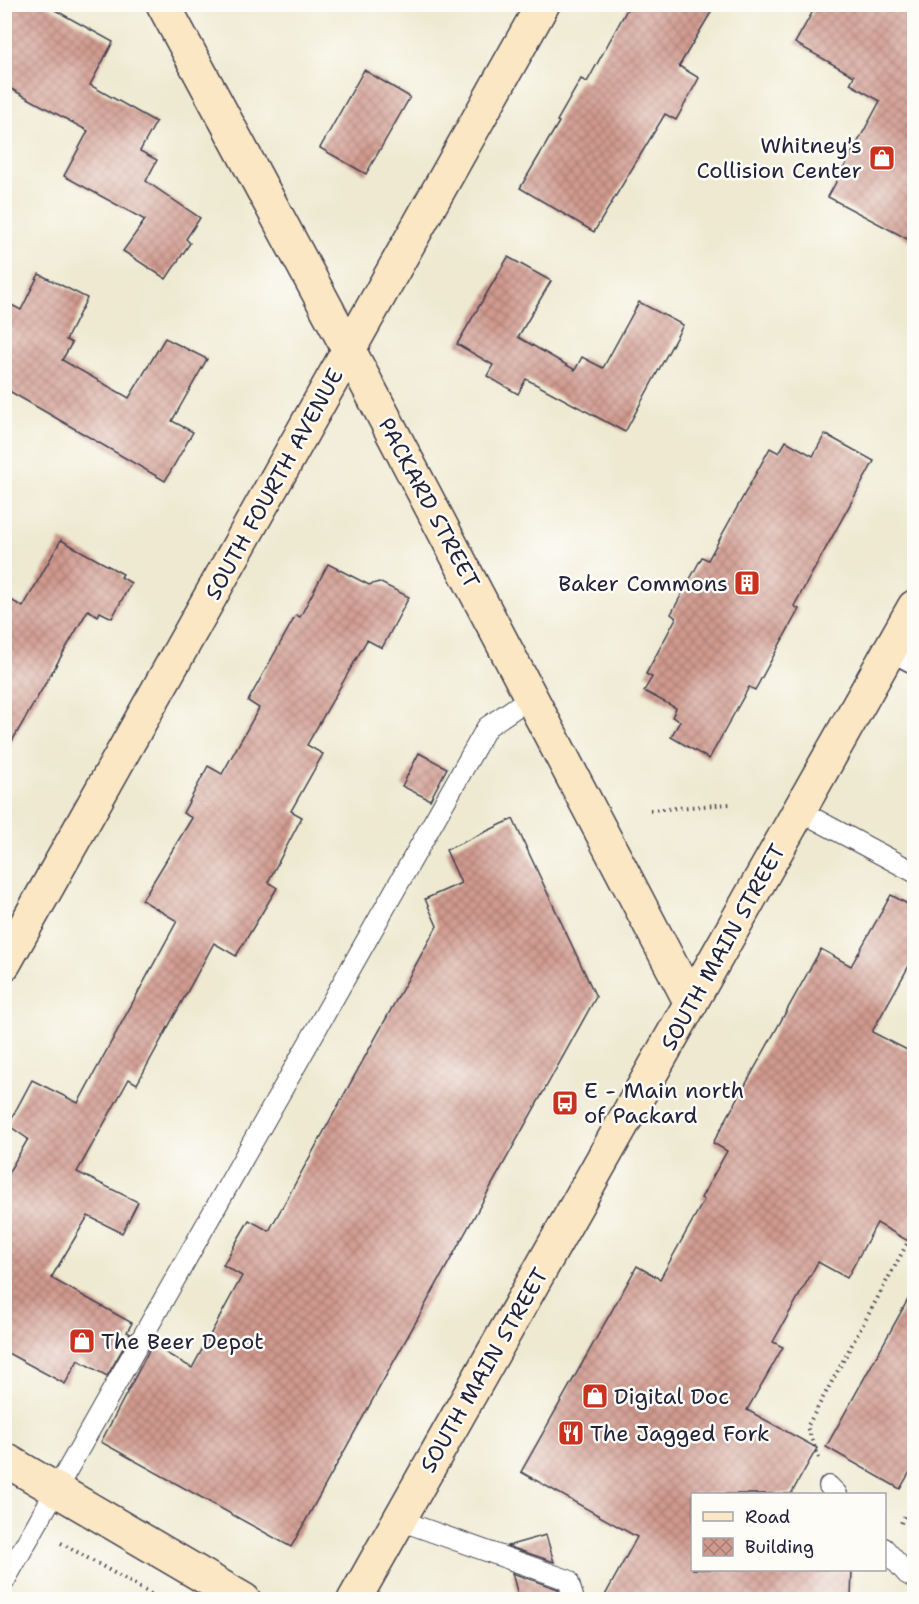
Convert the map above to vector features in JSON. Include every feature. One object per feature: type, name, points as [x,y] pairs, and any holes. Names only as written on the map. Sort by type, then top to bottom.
[{"type":"main road","name":"PACKARD STREET","points":[[163,4],[349,350],[692,1003]]},
{"type":"main road","name":"SOUTH FOURTH AVENUE","points":[[4,964],[543,4]]},
{"type":"main road","name":"SOUTH MAIN STREET","points":[[354,1599],[800,811],[904,651],[915,607]]},
{"type":"main road","points":[[4,1459],[244,1599]]},
{"type":"lane","points":[[4,1581],[487,727],[531,697]]},
{"type":"lane","points":[[800,811],[915,872]]},
{"type":"lane","points":[[399,1520],[568,1580],[574,1599]]},
{"type":"lane","points":[[886,1549],[907,1575],[915,1578]]},
{"type":"path","points":[[650,810],[730,804]]},
{"type":"path","points":[[833,1490],[807,1427],[915,1231]]},
{"type":"path","points":[[61,1543],[162,1599]]},
{"type":"building","points":[[4,4],[44,4],[113,42],[90,85],[156,122],[140,151],[157,160],[146,181],[200,218],[186,239],[190,243],[166,279],[123,251],[145,220],[64,176],[88,131],[4,85]]},
{"type":"building","points":[[630,4],[716,4],[679,66],[699,78],[676,120],[665,114],[594,232],[520,188],[559,122],[557,121],[581,79],[587,82]]},
{"type":"building","points":[[817,4],[915,4],[915,243],[828,197],[880,101],[850,84],[854,76],[795,43]]},
{"type":"building","points":[[364,70],[410,97],[366,174],[320,148]]},
{"type":"building","points":[[508,257],[551,281],[518,337],[575,370],[582,357],[603,368],[639,302],[683,325],[625,432],[526,379],[518,394],[487,376],[493,365],[457,344]]},
{"type":"building","points":[[39,274],[87,298],[66,340],[72,343],[62,360],[129,398],[165,338],[207,359],[172,421],[193,432],[165,481],[4,388],[4,301],[21,310]]},
{"type":"building","name":"Baker Commons","points":[[825,434],[874,461],[794,606],[799,609],[755,690],[749,687],[709,759],[671,737],[680,721],[672,717],[676,708],[644,691],[652,677],[646,674],[676,618],[671,614],[702,557],[708,560],[770,448],[779,453],[786,441],[813,456]]},
{"type":"building","points":[[61,540],[123,574],[121,577],[131,583],[112,618],[100,612],[98,616],[88,610],[4,755],[4,596],[23,607]]},
{"type":"building","points":[[328,564],[369,585],[379,582],[409,597],[382,648],[367,640],[307,745],[323,754],[291,811],[302,817],[268,882],[277,888],[236,956],[214,943],[137,1084],[129,1079],[77,1172],[138,1202],[122,1233],[88,1216],[51,1278],[132,1323],[127,1332],[131,1334],[107,1376],[78,1360],[65,1384],[4,1351],[4,1180],[28,1139],[8,1125],[32,1080],[78,1103],[177,921],[142,900],[192,818],[183,813],[208,766],[222,774],[259,708],[248,701],[296,615],[300,617]]},
{"type":"building","points":[[419,753],[447,768],[430,800],[402,786]]},
{"type":"building","points":[[513,819],[596,997],[291,1547],[101,1442],[152,1345],[192,1368],[242,1276],[223,1265],[249,1220],[269,1231],[437,926],[425,899],[461,883],[446,850]]},
{"type":"building","points":[[891,895],[915,908],[915,955],[872,1032],[915,1054],[915,1245],[877,1223],[847,1278],[818,1262],[773,1342],[783,1347],[747,1410],[817,1448],[792,1493],[691,1493],[691,1571],[852,1571],[851,1599],[603,1599],[637,1537],[521,1472],[637,1266],[660,1279],[704,1200],[701,1198],[727,1151],[713,1143],[821,949],[851,966]]},
{"type":"building","points":[[915,1287],[915,1463],[900,1489],[826,1447]]},
{"type":"building","points":[[546,1535],[554,1562],[507,1546]]},
{"type":"building","points":[[512,1573],[558,1589],[561,1599],[519,1599]]},
{"type":"place","name":"Whitney's Collision Center","points":[[882,158]]},
{"type":"place","name":"Baker Commons","points":[[747,583]]},
{"type":"place","name":"E - Main north of Packard","points":[[565,1103]]},
{"type":"place","name":"The Beer Depot","points":[[82,1341]]},
{"type":"place","name":"Digital Doc","points":[[595,1396]]},
{"type":"place","name":"The Jagged Fork","points":[[571,1433]]}]
